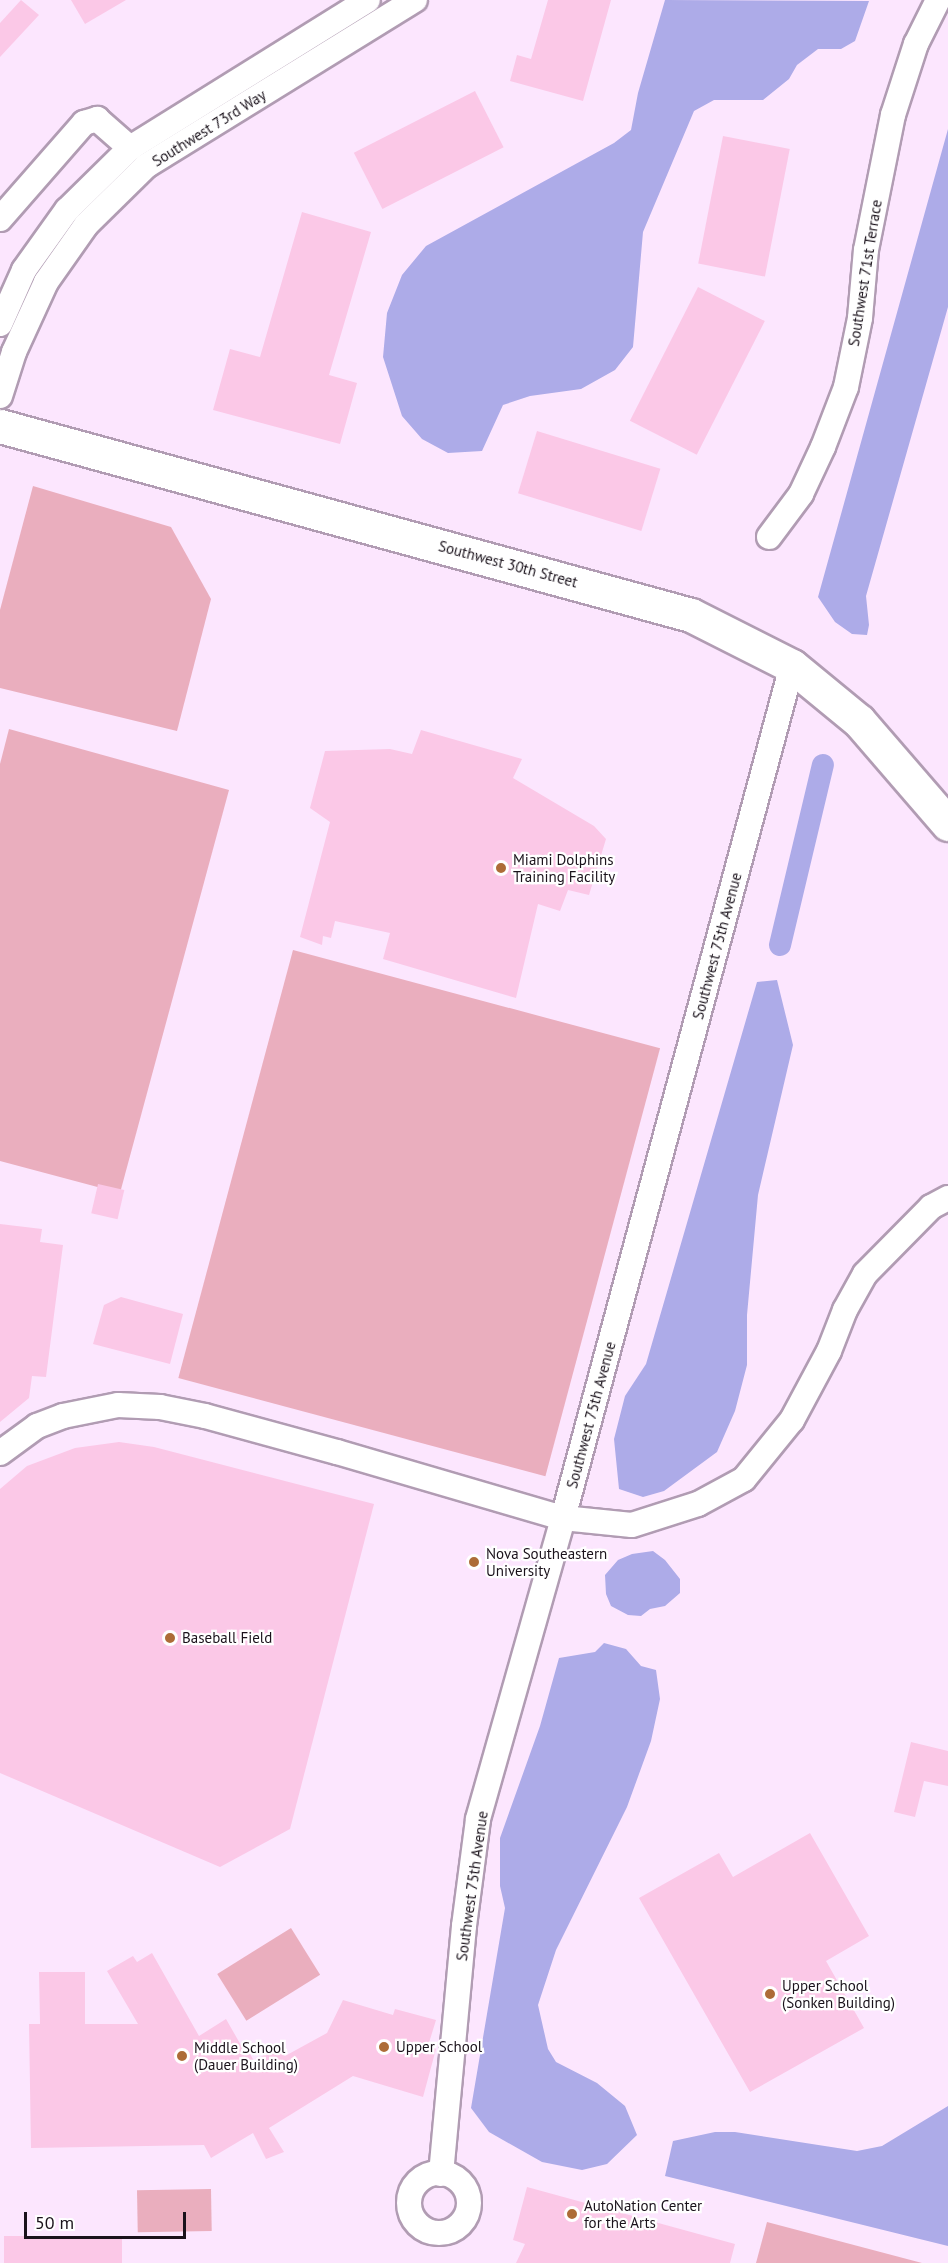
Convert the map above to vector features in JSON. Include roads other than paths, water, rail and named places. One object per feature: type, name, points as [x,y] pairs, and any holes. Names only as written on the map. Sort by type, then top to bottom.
[{"type":"street","name":"Southwest 73rd Way","points":[[0,324],[24,270],[67,210],[130,148],[368,0]]},
{"type":"street","name":"Southwest 73rd Way","points":[[0,396],[14,352],[46,282],[86,225],[146,166],[415,0]]},
{"type":"street","name":"Southwest 71st Terrace","points":[[769,537],[801,494],[823,447],[846,387],[860,318],[866,250],[893,115],[916,44],[938,0]]},
{"type":"street","points":[[0,219],[84,123],[97,119],[130,148]]},
{"type":"street","name":"Southwest 30th Street","points":[[0,426],[691,615],[792,666],[859,721],[948,824]]},
{"type":"street","name":"Southwest 75th Avenue","points":[[441,2174],[464,1926],[478,1819],[563,1518],[792,666]]},
{"type":"street","points":[[0,1453],[37,1426],[63,1416],[118,1405],[160,1407],[205,1416],[563,1518],[632,1525],[698,1503],[744,1479],[792,1420],[829,1351],[845,1310],[865,1274],[931,1207],[948,1198]]},
{"type":"water","points":[[665,0],[869,1],[855,41],[841,49],[818,49],[797,65],[789,79],[763,100],[714,100],[694,111],[643,232],[633,347],[615,370],[581,389],[530,396],[503,405],[482,451],[448,453],[422,439],[402,416],[383,357],[387,313],[402,275],[426,246],[614,143],[631,130],[638,93]]},
{"type":"water","points":[[948,129],[948,307],[866,596],[869,625],[867,635],[852,634],[835,622],[818,597]]},
{"type":"water","points":[[777,980],[793,1045],[758,1195],[747,1315],[747,1365],[735,1411],[717,1452],[664,1491],[643,1497],[619,1489],[614,1439],[625,1396],[646,1364],[757,982]]},
{"type":"water","points":[[653,1551],[665,1560],[680,1579],[680,1593],[665,1606],[650,1609],[641,1616],[628,1615],[611,1606],[606,1594],[605,1575],[618,1560],[632,1554]]},
{"type":"water","points":[[604,1643],[626,1649],[641,1666],[656,1670],[660,1699],[651,1741],[627,1807],[556,1950],[538,2005],[548,2049],[556,2062],[597,2083],[625,2106],[637,2135],[607,2164],[582,2170],[542,2162],[489,2132],[471,2108],[505,1908],[500,1886],[500,1838],[540,1726],[559,1658],[595,1652]]},
{"type":"water","points":[[948,2106],[948,2246],[665,2176],[673,2141],[715,2132],[735,2132],[857,2151],[882,2146]]},
{"type":"waterway","points":[[780,945],[823,765]]},
{"type":"place","name":"Miami Dolphins Training Facility","points":[[501,868]]},
{"type":"place","name":"Nova Southeastern University","points":[[474,1562]]},
{"type":"place","name":"Baseball Field","points":[[170,1638]]},
{"type":"place","name":"Upper School (Sonken Building)","points":[[770,1994]]},
{"type":"place","name":"Upper School","points":[[384,2047]]},
{"type":"place","name":"Middle School (Dauer Building)","points":[[182,2056]]},
{"type":"place","name":"AutoNation Center for the Arts","points":[[572,2214]]}]
